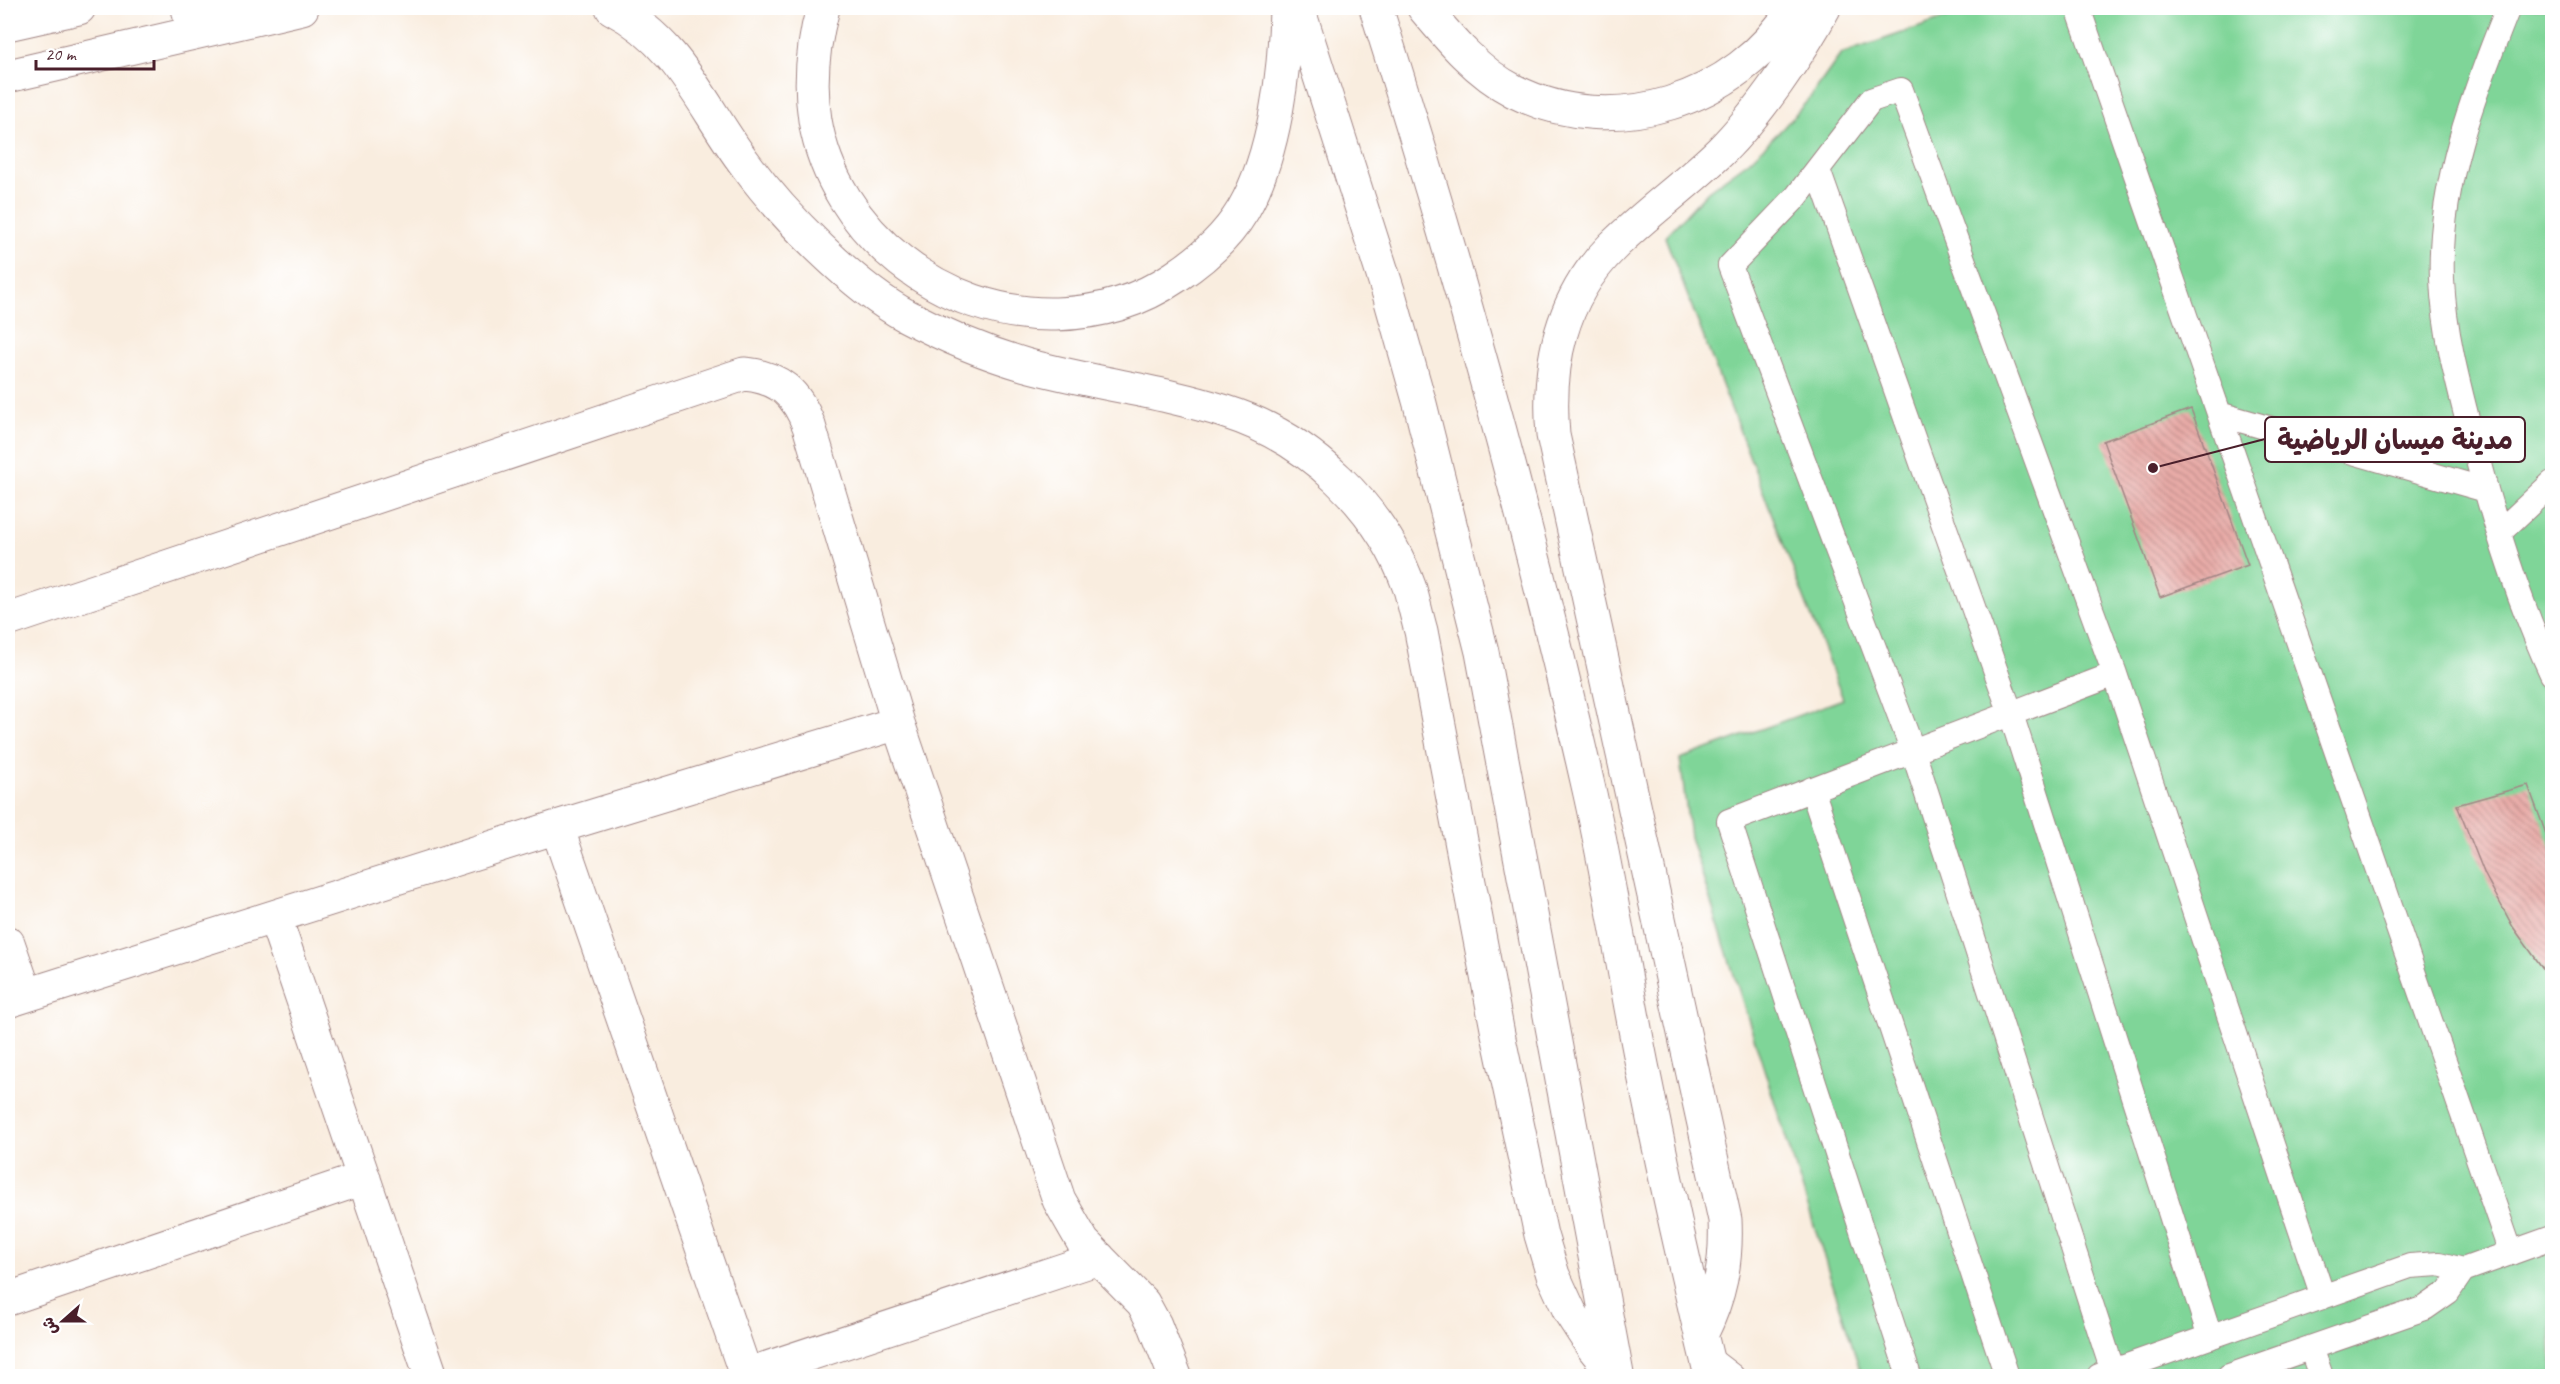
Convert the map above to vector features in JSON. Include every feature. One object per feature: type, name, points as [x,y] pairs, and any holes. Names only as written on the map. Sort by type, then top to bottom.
[{"type":"main road","points":[[8,24],[79,8]]},
{"type":"main road","points":[[8,76],[190,20],[302,8]]},
{"type":"main road","points":[[612,8],[645,29],[683,68],[746,165],[774,200],[849,272],[903,314],[966,345],[1026,365],[1226,411],[1267,428],[1304,451],[1338,479],[1367,511],[1391,548],[1405,578],[1421,631],[1471,900],[1541,1235],[1553,1275],[1570,1312],[1616,1377]]},
{"type":"main road","points":[[820,18],[812,90],[815,121],[834,178],[866,226],[908,267],[933,284],[994,309],[1031,315],[1068,314],[1100,309],[1132,300],[1162,286],[1193,265],[1213,246],[1243,210],[1273,126],[1285,45],[1286,8]]},
{"type":"main road","points":[[1298,8],[1389,294],[1449,514],[1482,652],[1616,1377]]},
{"type":"main road","points":[[1376,8],[1440,211],[1491,390],[1543,594],[1591,798],[1643,1067],[1706,1356]]},
{"type":"main road","points":[[1424,8],[1484,72],[1513,91],[1546,104],[1580,112],[1610,114],[1639,111],[1668,104],[1722,81],[1768,44],[1794,8]]},
{"type":"main road","points":[[1706,1356],[1723,1277],[1726,1246],[1725,1220],[1553,435],[1550,401],[1552,368],[1560,334],[1572,303],[1589,274],[1611,248],[1722,150],[1765,97],[1824,8]]},
{"type":"main road","points":[[8,620],[744,374],[760,375],[787,388],[805,413],[898,723],[1053,1182],[1067,1217],[1083,1242],[1143,1303],[1155,1325],[1175,1377]]},
{"type":"main road","points":[[8,943],[17,998],[275,918],[557,826],[898,723]]},
{"type":"main road","points":[[557,826],[744,1376],[1099,1258]]},
{"type":"main road","points":[[275,918],[432,1377]]},
{"type":"main road","points":[[8,1299],[364,1178]]},
{"type":"lane","points":[[2078,8],[2511,1253]]},
{"type":"lane","points":[[2508,8],[2479,80],[2457,156],[2445,224],[2442,278],[2449,340],[2486,489],[2538,643],[2553,674]]},
{"type":"lane","points":[[2323,1297],[2115,674],[1901,90],[1871,100],[1797,196],[1730,266],[1913,751],[2106,1374],[2323,1297],[2410,1266],[2439,1264],[2463,1270],[2553,1238]]},
{"type":"lane","points":[[1818,170],[2011,714],[2210,1337]]},
{"type":"lane","points":[[2219,414],[2486,489]]},
{"type":"lane","points":[[2500,532],[2553,483]]},
{"type":"lane","points":[[1909,1377],[1729,821],[2115,674]]},
{"type":"lane","points":[[1812,789],[2007,1377]]},
{"type":"lane","points":[[2229,1377],[2425,1308],[2448,1292],[2463,1270]]},
{"type":"lane","points":[[2310,1348],[2320,1377]]},
{"type":"lane","points":[[1706,1356],[1732,1377]]},
{"type":"green space","points":[[1975,8],[2552,8],[2552,1376],[1862,1376],[1690,837],[1680,759],[1843,699],[1665,237],[1708,191],[1749,161],[1783,128],[1809,99],[1841,54]]},
{"type":"building","points":[[2191,409],[2248,565],[2160,597],[2103,441]]},
{"type":"building","points":[[2528,785],[2552,850],[2552,981],[2513,927],[2485,875],[2457,805]]},
{"type":"place","name":"مدينة ميسان الرياضية","points":[[2153,468]]}]
